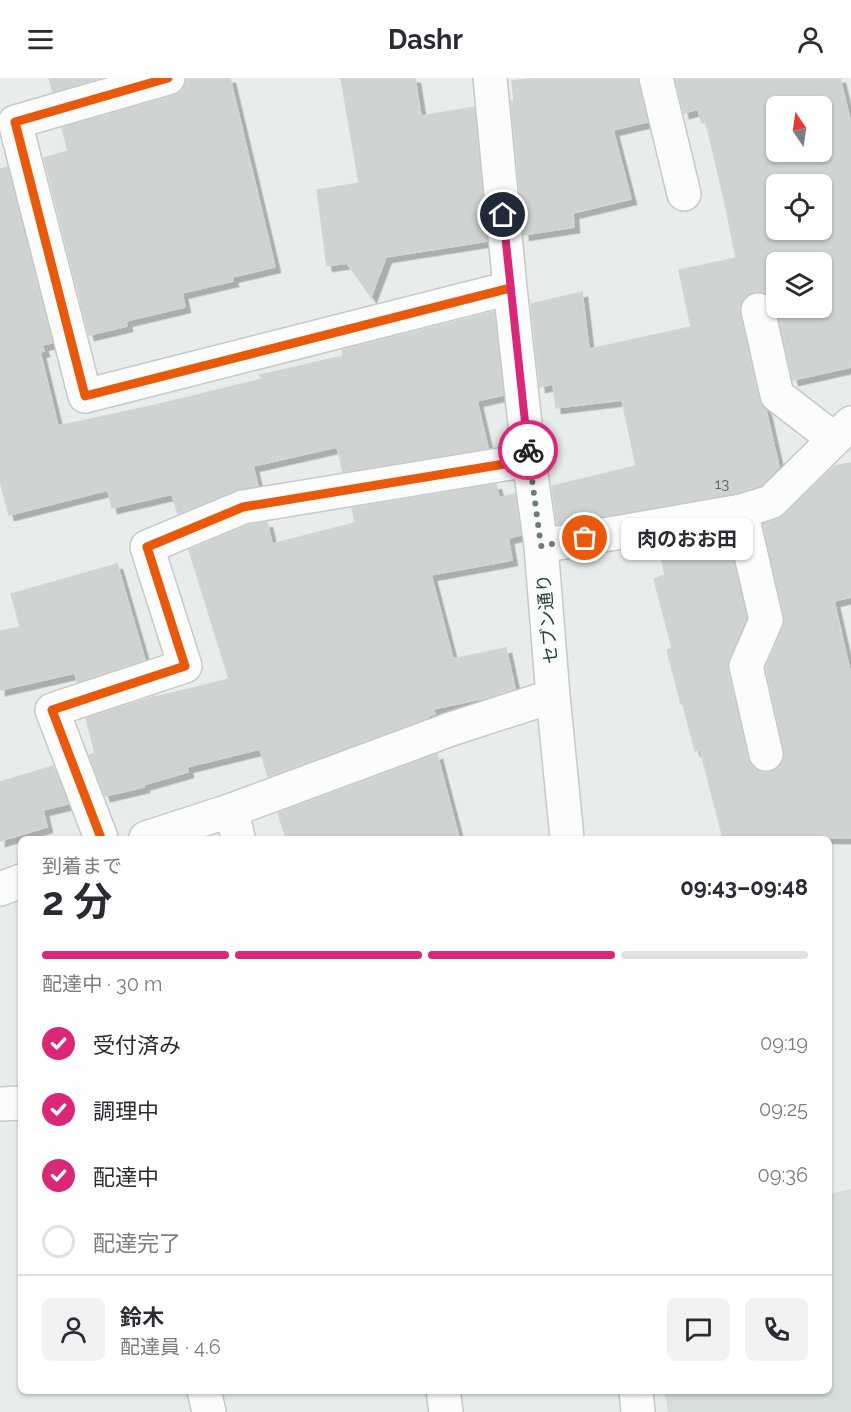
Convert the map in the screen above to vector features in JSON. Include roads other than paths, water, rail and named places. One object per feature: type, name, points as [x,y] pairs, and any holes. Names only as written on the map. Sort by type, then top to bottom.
[{"type":"street","points":[[168,78],[8,124],[85,396],[510,288]]},
{"type":"street","name":"セブン通り","points":[[490,78],[510,288],[541,546],[567,836]]},
{"type":"street","points":[[656,78],[684,194]]},
{"type":"street","points":[[541,546],[741,511],[771,502],[842,431],[777,395],[758,310]]},
{"type":"street","points":[[100,836],[52,710],[185,666],[147,547],[243,507],[529,460]]},
{"type":"street","points":[[741,511],[766,620],[746,666],[766,754]]},
{"type":"street","points":[[159,836],[235,824],[452,729],[553,696]]},
{"type":"street","points":[[0,889],[18,882]]},
{"type":"street","points":[[0,1104],[18,1103]]},
{"type":"street","points":[[205,1394],[208,1412]]},
{"type":"street","points":[[444,1394],[446,1412]]},
{"type":"street","points":[[636,1394],[638,1412]]},
{"type":"place","name":"肉のおお田","points":[[585,538]]}]
